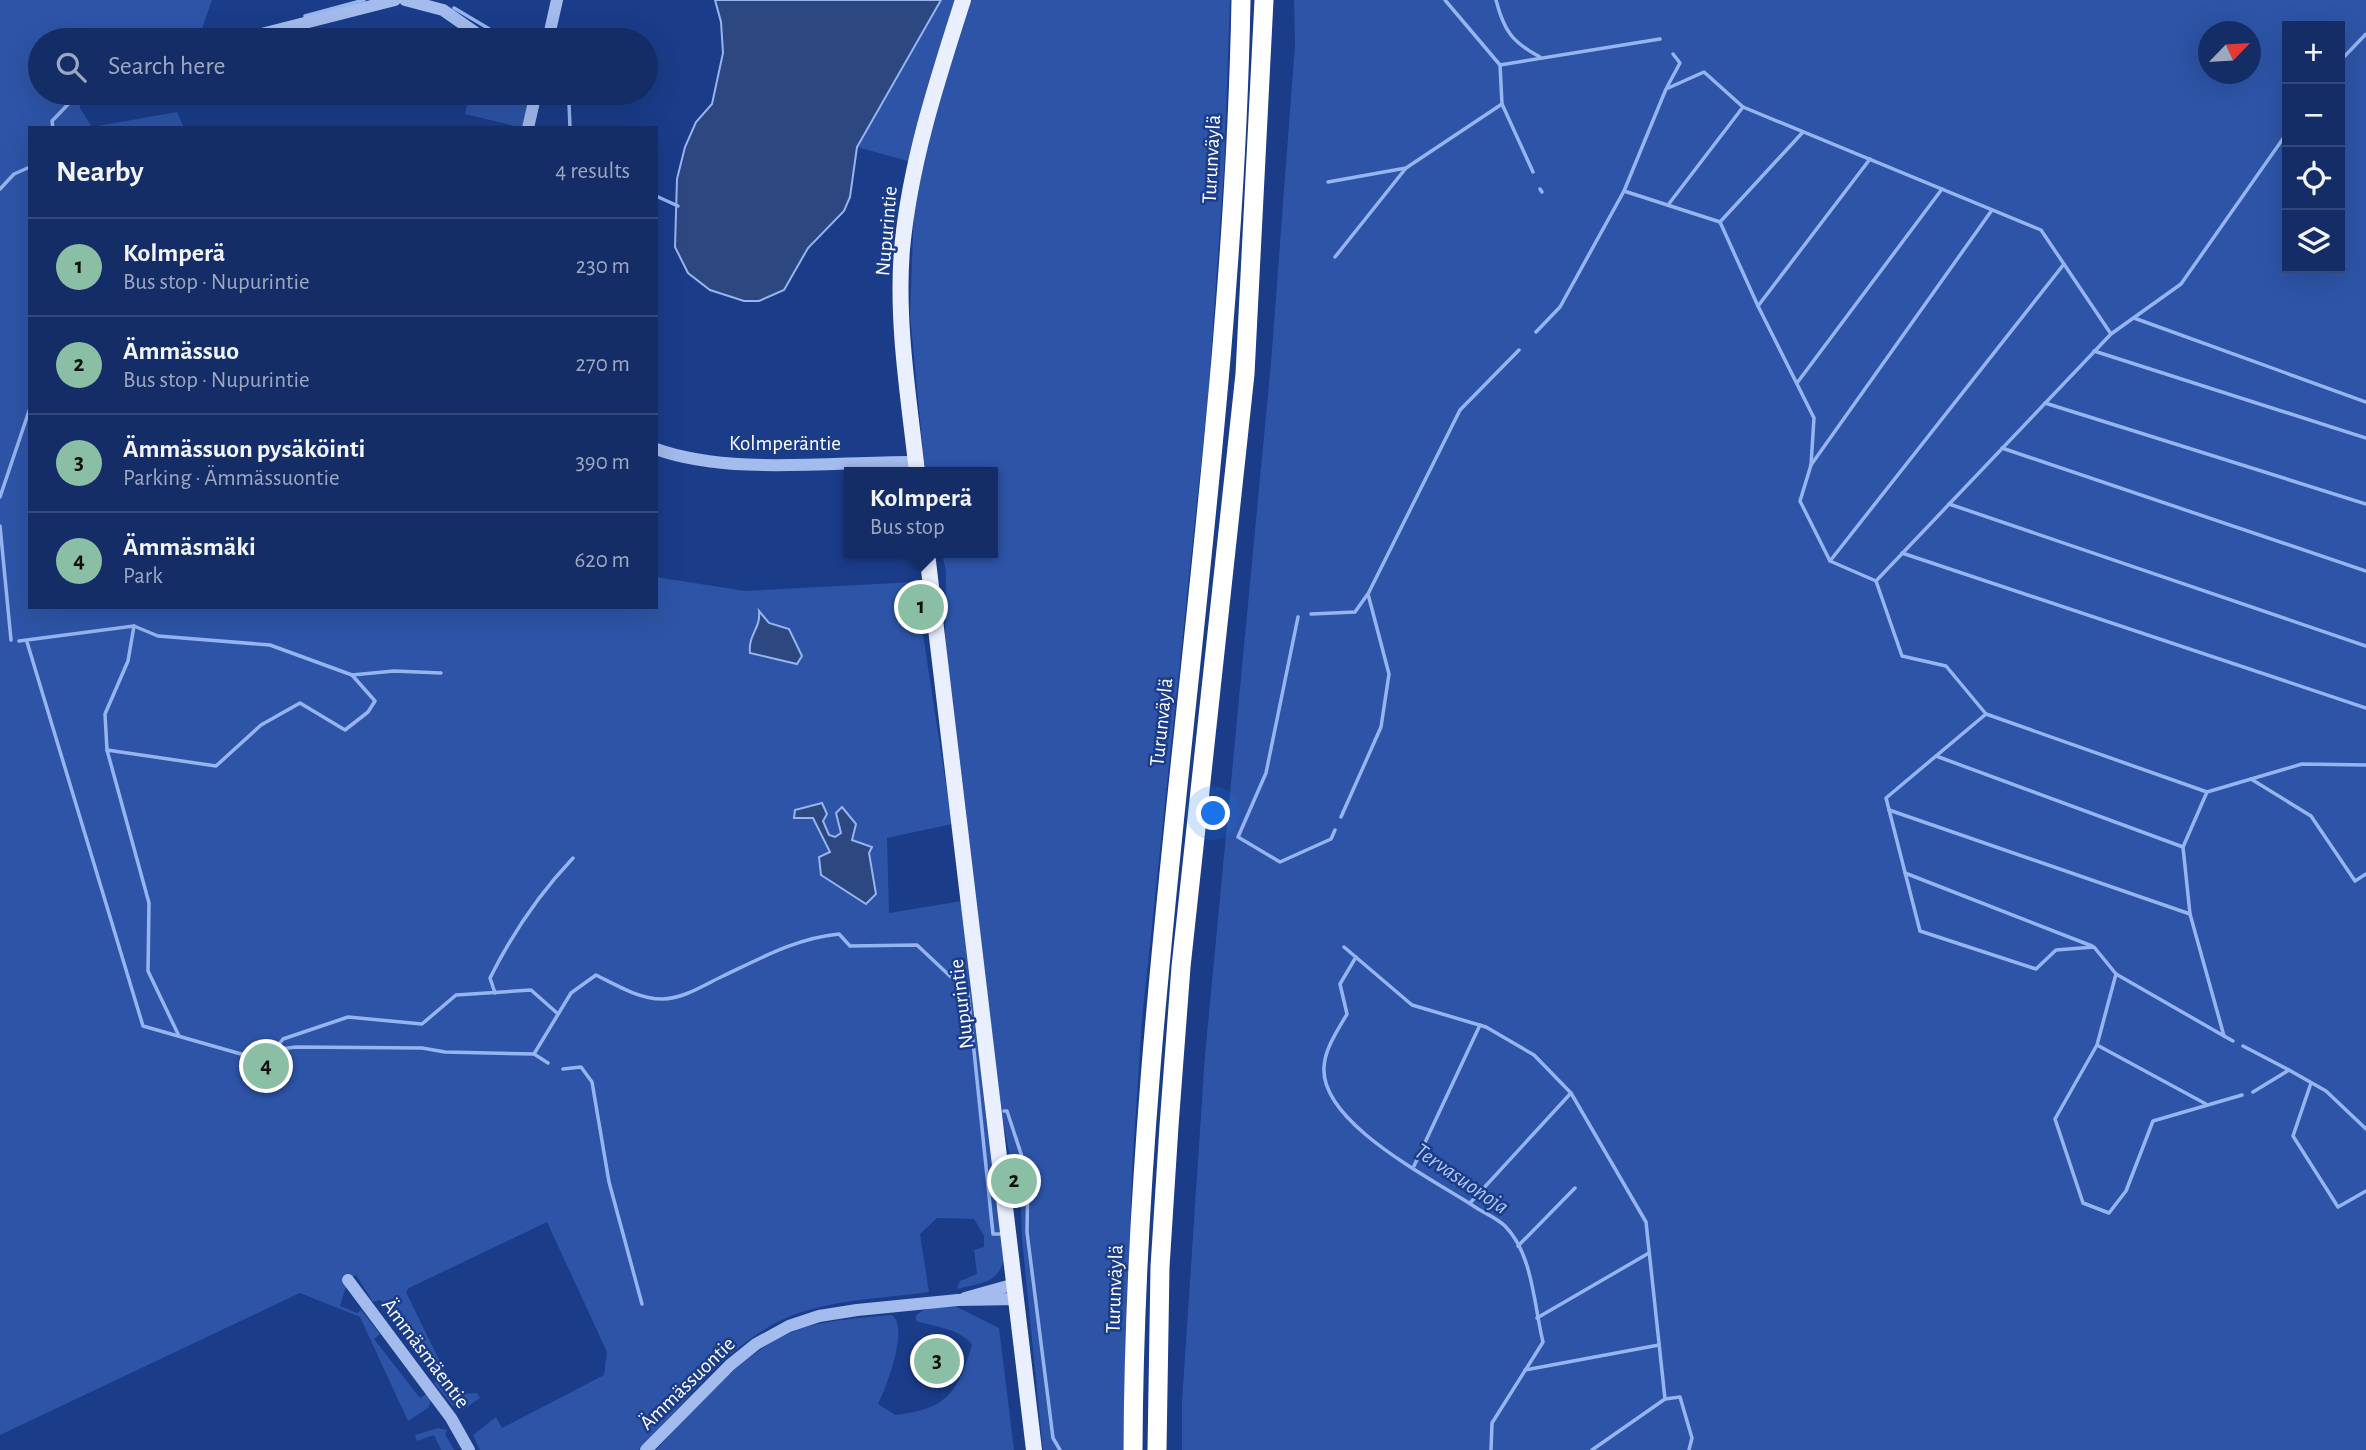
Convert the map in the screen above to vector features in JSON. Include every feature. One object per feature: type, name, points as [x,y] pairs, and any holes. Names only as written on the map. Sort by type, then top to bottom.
[{"type":"highway","name":"Turunväylä","points":[[1133,1450],[1136,1268],[1144,1124],[1219,378],[1233,201],[1241,0]]},
{"type":"highway","points":[[1157,1450],[1160,1267],[1169,1126],[1182,955],[1245,374],[1264,0]]},
{"type":"main road","name":"Nupurintie","points":[[917,467],[902,323],[902,250],[913,174],[963,0]]},
{"type":"main road","name":"Nupurintie","points":[[928,558],[1034,1450]]},
{"type":"street","points":[[285,28],[395,0]]},
{"type":"street","points":[[405,0],[443,10],[469,28]]},
{"type":"street","points":[[551,28],[557,0]]},
{"type":"street","points":[[528,126],[533,105]]},
{"type":"street","name":"Kolmperäntie","points":[[658,450],[677,456],[732,464],[917,467]]},
{"type":"street","name":"Ämmäsmäentie","points":[[348,1280],[451,1418],[469,1450]]},
{"type":"street","name":"Ämmässuontie","points":[[646,1450],[730,1365],[755,1344],[789,1326],[819,1316],[857,1310],[958,1300],[992,1288],[1016,1291]]},
{"type":"shaded area","points":[[0,0],[212,0],[202,28],[28,28],[28,105],[80,105],[91,126],[28,126],[28,609],[658,609],[658,577],[745,591],[915,582],[952,824],[887,838],[889,913],[962,901],[1005,1252],[1000,1270],[990,1280],[957,1289],[960,1281],[977,1274],[974,1250],[984,1247],[984,1236],[974,1219],[937,1218],[920,1234],[929,1292],[856,1300],[820,1307],[786,1318],[764,1330],[725,1360],[639,1450],[480,1450],[473,1435],[496,1417],[502,1428],[604,1375],[607,1352],[547,1222],[409,1288],[406,1292],[461,1405],[467,1404],[461,1394],[477,1393],[480,1398],[462,1410],[453,1406],[434,1383],[441,1378],[380,1300],[373,1302],[356,1275],[348,1280],[340,1306],[357,1313],[361,1310],[380,1334],[374,1339],[420,1398],[427,1393],[431,1401],[428,1408],[408,1421],[360,1317],[300,1293],[0,1435]]},
{"type":"shaded area","points":[[715,0],[941,0],[857,147],[850,197],[844,211],[808,248],[784,290],[759,301],[744,301],[710,290],[688,273],[675,247],[677,179],[685,147],[696,122],[712,104],[723,53],[721,22]]},
{"type":"shaded area","points":[[941,0],[956,0],[925,96],[908,161],[857,147]]},
{"type":"shaded area","points":[[970,0],[1230,0],[1224,168],[1208,398],[1142,1020],[1132,1171],[1123,1450],[1043,1450],[1022,1239],[1020,1180],[1009,1151],[1003,1122],[945,651],[946,571],[943,558],[998,558],[998,467],[925,467],[910,315],[914,207],[934,119]]},
{"type":"shaded area","points":[[1294,0],[2366,0],[2366,1450],[1182,1450],[1182,1402],[1205,1055],[1271,363],[1295,45]]},
{"type":"shaded area","points":[[467,105],[529,105],[524,126],[465,114]]},
{"type":"shaded area","points":[[177,112],[183,126],[98,126]]},
{"type":"shaded area","points":[[759,611],[769,623],[789,629],[802,656],[797,664],[750,653]]},
{"type":"shaded area","points":[[822,803],[827,814],[823,821],[829,835],[835,837],[841,833],[836,813],[842,807],[856,824],[852,840],[872,847],[869,853],[876,894],[866,904],[821,875],[819,857],[830,852],[813,818],[794,818],[795,810]]},
{"type":"shaded area","points":[[957,1307],[999,1328],[1014,1450],[656,1450],[724,1379],[762,1348],[806,1327],[827,1322],[892,1315],[897,1322],[898,1332],[895,1358],[878,1404],[895,1415],[938,1403],[955,1387],[972,1345],[955,1332],[916,1321],[916,1316],[930,1309]]},
{"type":"shaded area","points":[[438,1428],[447,1430],[445,1434],[454,1450],[441,1450],[434,1435],[417,1441],[415,1435]]},
{"type":"waterway","points":[[305,16],[364,0]]},
{"type":"waterway","points":[[1445,0],[1500,65],[1660,39]]},
{"type":"waterway","points":[[1496,0],[1510,34],[1522,46],[1540,57]]},
{"type":"waterway","points":[[454,8],[488,28]]},
{"type":"waterway","points":[[2345,56],[2366,34]]},
{"type":"waterway","points":[[1667,87],[1680,63],[1673,54]]},
{"type":"waterway","points":[[1500,65],[1502,104],[1533,172]]},
{"type":"waterway","points":[[1704,72],[1743,107],[2041,230],[2111,334],[1876,581],[1830,561],[1800,501],[1811,465],[1814,418],[1720,222],[1624,191],[1666,89],[1704,72]]},
{"type":"waterway","points":[[1328,182],[1406,168],[1502,104]]},
{"type":"waterway","points":[[53,126],[52,121],[67,105]]},
{"type":"waterway","points":[[569,105],[570,126]]},
{"type":"waterway","points":[[1668,205],[1743,107]]},
{"type":"waterway","points":[[1720,222],[1803,132]]},
{"type":"waterway","points":[[2111,334],[2181,284],[2282,140]]},
{"type":"waterway","points":[[1758,306],[1870,159]]},
{"type":"waterway","points":[[0,189],[14,174],[28,168]]},
{"type":"waterway","points":[[1335,257],[1406,168]]},
{"type":"waterway","points":[[1797,383],[1942,189]]},
{"type":"waterway","points":[[1536,332],[1560,307],[1624,191]]},
{"type":"waterway","points":[[658,197],[678,206]]},
{"type":"waterway","points":[[1811,465],[1992,210]]},
{"type":"waterway","points":[[1830,561],[2064,264]]},
{"type":"waterway","points":[[2134,318],[2366,402]]},
{"type":"waterway","points":[[1341,817],[1381,727],[1389,674],[1368,594],[1460,410],[1519,350]]},
{"type":"waterway","points":[[2094,351],[2366,438]]},
{"type":"waterway","points":[[2045,403],[2366,504]]},
{"type":"waterway","points":[[0,497],[28,414]]},
{"type":"waterway","points":[[2002,448],[2366,571]]},
{"type":"waterway","points":[[1949,504],[2366,646]]},
{"type":"waterway","points":[[0,526],[11,640]]},
{"type":"waterway","points":[[1902,553],[2366,708]]},
{"type":"waterway","points":[[1876,581],[1902,656],[1946,666],[1986,714],[1886,798],[1920,931],[2036,969],[2056,950],[2094,947],[2116,974],[2224,1036],[2190,914],[2183,847],[2207,792],[2302,764],[2366,765]]},
{"type":"waterway","points":[[1311,614],[1355,612],[1367,595]]},
{"type":"waterway","points":[[1298,617],[1266,773],[1238,837],[1280,862],[1331,839],[1335,830]]},
{"type":"waterway","points":[[134,626],[128,661],[105,714],[107,750],[149,903],[148,971],[179,1036]]},
{"type":"waterway","points":[[19,641],[134,626],[158,636],[270,645],[352,675],[394,671],[441,673]]},
{"type":"waterway","points":[[27,642],[143,1026],[241,1054],[296,1047],[422,1048],[445,1052],[534,1054],[548,1063]]},
{"type":"waterway","points":[[107,750],[216,766],[261,725],[300,703],[345,730],[368,712],[375,701],[352,675]]},
{"type":"waterway","points":[[1986,714],[2207,792]]},
{"type":"waterway","points":[[1936,756],[2183,847]]},
{"type":"waterway","points":[[2251,779],[2311,816],[2355,881],[2366,874]]},
{"type":"waterway","points":[[1889,810],[2190,914]]},
{"type":"waterway","points":[[495,993],[490,978],[508,945],[537,900],[573,858]]},
{"type":"waterway","points":[[1905,873],[2092,946]]},
{"type":"waterway","points":[[534,1054],[571,993],[596,975],[636,994],[662,999],[678,997],[751,962],[824,936],[839,934],[850,946],[917,945],[968,993],[993,1234],[1000,1234]]},
{"type":"waterway","points":[[1344,947],[1412,1005],[1486,1027],[1534,1055],[1571,1093],[1646,1222],[1665,1399],[1680,1397],[1692,1438],[1689,1450]]},
{"type":"waterway","name":"Tervasuonoja","points":[[1356,957],[1340,984],[1347,1014],[1332,1039],[1325,1060],[1328,1088],[1340,1109],[1383,1149],[1502,1223],[1514,1238],[1527,1266],[1543,1342],[1492,1423],[1491,1450]]},
{"type":"waterway","points":[[2116,974],[2097,1045],[2055,1119],[2083,1203],[2109,1213],[2126,1191],[2153,1121],[2242,1095]]},
{"type":"waterway","points":[[276,1048],[283,1039],[348,1017],[422,1024],[456,995],[531,990],[557,1013]]},
{"type":"waterway","points":[[1414,1166],[1480,1025]]},
{"type":"waterway","points":[[2224,1036],[2233,1041]]},
{"type":"waterway","points":[[2097,1045],[2206,1104]]},
{"type":"waterway","points":[[2243,1046],[2289,1070],[2253,1092]]},
{"type":"waterway","points":[[563,1069],[581,1067],[592,1082],[609,1182],[642,1304]]},
{"type":"waterway","points":[[2289,1070],[2326,1091],[2366,1129]]},
{"type":"waterway","points":[[2311,1083],[2293,1136],[2338,1207],[2366,1191]]},
{"type":"waterway","points":[[1470,1203],[1571,1093]]},
{"type":"waterway","points":[[1004,1111],[1007,1111],[1028,1175],[1027,1232],[1053,1438],[1060,1450]]},
{"type":"waterway","points":[[1518,1246],[1575,1188]]},
{"type":"waterway","points":[[1537,1318],[1649,1253]]},
{"type":"waterway","points":[[1525,1370],[1659,1345]]},
{"type":"waterway","points":[[1592,1450],[1665,1399]]},
{"type":"place","name":"Kolmperä","points":[[921,607]]},
{"type":"place","name":"Ämmäsmäki","points":[[266,1066]]},
{"type":"place","name":"Ämmässuo","points":[[1014,1181]]},
{"type":"place","name":"Ämmässuon pysäköinti","points":[[937,1361]]}]
